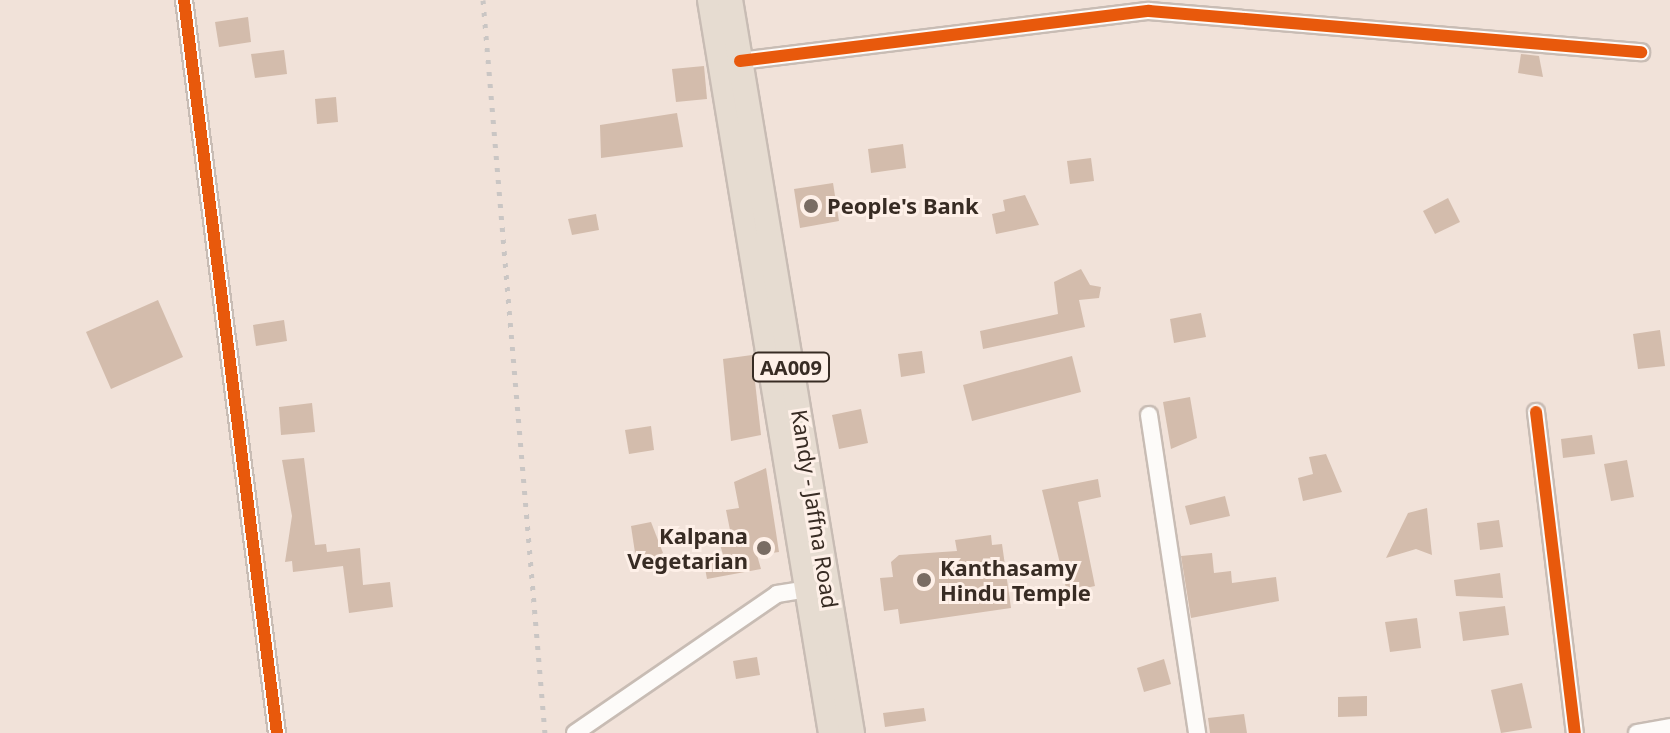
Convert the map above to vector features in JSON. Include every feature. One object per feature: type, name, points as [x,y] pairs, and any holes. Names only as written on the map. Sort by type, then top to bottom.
[{"type":"highway","name":"Kandy - Jaffna Road","points":[[710,0],[817,587],[852,733]]},
{"type":"highway","name":"Kandy - Jaffna Road","points":[[730,0],[817,587],[831,733]]},
{"type":"street","points":[[184,0],[277,733]]},
{"type":"street","points":[[740,61],[1149,11],[1641,52]]},
{"type":"street","points":[[1536,412],[1575,733]]},
{"type":"street","points":[[1149,415],[1197,733]]},
{"type":"street","points":[[575,733],[777,594],[817,587]]},
{"type":"street","points":[[1637,733],[1670,727]]},
{"type":"building","points":[[248,17],[251,42],[219,47],[215,22]]},
{"type":"building","points":[[284,50],[287,74],[255,78],[251,54]]},
{"type":"building","points":[[1521,54],[1539,56],[1543,77],[1518,73]]},
{"type":"building","points":[[704,66],[707,99],[676,102],[672,69]]},
{"type":"building","points":[[336,97],[338,122],[317,124],[315,99]]},
{"type":"building","points":[[677,113],[683,147],[601,158],[600,125]]},
{"type":"building","points":[[903,144],[906,168],[871,173],[868,149]]},
{"type":"building","points":[[1091,158],[1094,181],[1070,184],[1067,161]]},
{"type":"building","points":[[833,183],[839,221],[800,228],[794,189]]},
{"type":"building","points":[[1025,195],[1039,225],[996,234],[992,214],[1005,211],[1003,200]]},
{"type":"building","points":[[1448,198],[1460,222],[1435,234],[1423,211]]},
{"type":"building","points":[[596,214],[599,230],[572,235],[568,219]]},
{"type":"building","points":[[1081,269],[1090,285],[1101,287],[1099,298],[1079,300],[1085,327],[983,349],[980,331],[1058,314],[1054,282]]},
{"type":"building","points":[[158,300],[183,357],[111,389],[86,332]]},
{"type":"building","points":[[1201,313],[1206,337],[1174,343],[1170,319]]},
{"type":"building","points":[[284,320],[287,341],[256,346],[253,325]]},
{"type":"building","points":[[1660,330],[1665,366],[1638,369],[1633,334]]},
{"type":"building","points":[[922,351],[925,373],[901,377],[898,354]]},
{"type":"building","points":[[752,355],[761,435],[731,441],[723,359]]},
{"type":"building","points":[[1072,356],[1081,392],[972,421],[963,385]]},
{"type":"building","points":[[1190,397],[1197,438],[1171,449],[1163,402]]},
{"type":"building","points":[[312,403],[315,432],[281,435],[279,407]]},
{"type":"building","points":[[861,409],[868,443],[839,449],[832,415]]},
{"type":"building","points":[[651,426],[654,450],[629,454],[625,430]]},
{"type":"building","points":[[1592,435],[1595,454],[1563,458],[1561,439]]},
{"type":"building","points":[[1326,454],[1342,492],[1303,501],[1298,478],[1313,474],[1309,457]]},
{"type":"building","points":[[304,458],[315,545],[326,544],[327,552],[360,548],[363,585],[390,582],[393,607],[349,613],[343,566],[293,572],[292,561],[285,562],[292,516],[282,460]]},
{"type":"building","points":[[1627,460],[1634,497],[1611,501],[1604,464]]},
{"type":"building","points":[[766,468],[779,552],[757,555],[761,569],[707,579],[704,563],[724,558],[718,538],[731,535],[726,510],[739,508],[734,482]]},
{"type":"building","points":[[1098,479],[1101,497],[1078,502],[1095,586],[1067,592],[1042,490]]},
{"type":"building","points":[[1225,496],[1230,516],[1190,525],[1185,506]]},
{"type":"building","points":[[1427,508],[1432,555],[1416,549],[1386,558],[1408,513]]},
{"type":"building","points":[[1499,520],[1503,547],[1480,550],[1477,523]]},
{"type":"building","points":[[651,522],[663,553],[637,566],[631,526]]},
{"type":"building","points":[[991,535],[992,545],[1002,544],[1011,608],[900,624],[898,609],[884,611],[880,578],[893,577],[891,562],[899,555],[957,551],[955,540]]},
{"type":"building","points":[[1212,553],[1214,573],[1231,571],[1232,583],[1276,577],[1279,601],[1191,618],[1181,556]]},
{"type":"building","points":[[1500,573],[1503,598],[1456,596],[1454,580]]},
{"type":"building","points":[[1505,606],[1509,635],[1463,641],[1459,612]]},
{"type":"building","points":[[1417,618],[1421,648],[1390,652],[1385,622]]},
{"type":"building","points":[[757,657],[760,675],[736,679],[733,661]]},
{"type":"building","points":[[1164,659],[1171,684],[1144,692],[1137,668]]},
{"type":"building","points":[[1522,683],[1532,728],[1501,733],[1491,690]]},
{"type":"building","points":[[1367,696],[1367,716],[1338,717],[1338,697]]},
{"type":"building","points":[[924,708],[926,721],[885,727],[883,713]]},
{"type":"building","points":[[1244,714],[1247,733],[1210,733],[1208,718]]},
{"type":"railway","points":[[483,0],[545,733]]},
{"type":"cycle path","points":[[184,0],[277,733]]},
{"type":"cycle path","points":[[740,61],[1149,11],[1641,52]]},
{"type":"cycle path","points":[[1536,412],[1575,733]]},
{"type":"place","name":"People's Bank","points":[[811,206]]},
{"type":"place","name":"Kalpana Vegetarian","points":[[764,548]]},
{"type":"place","name":"Kanthasamy Hindu Temple","points":[[924,580]]}]
